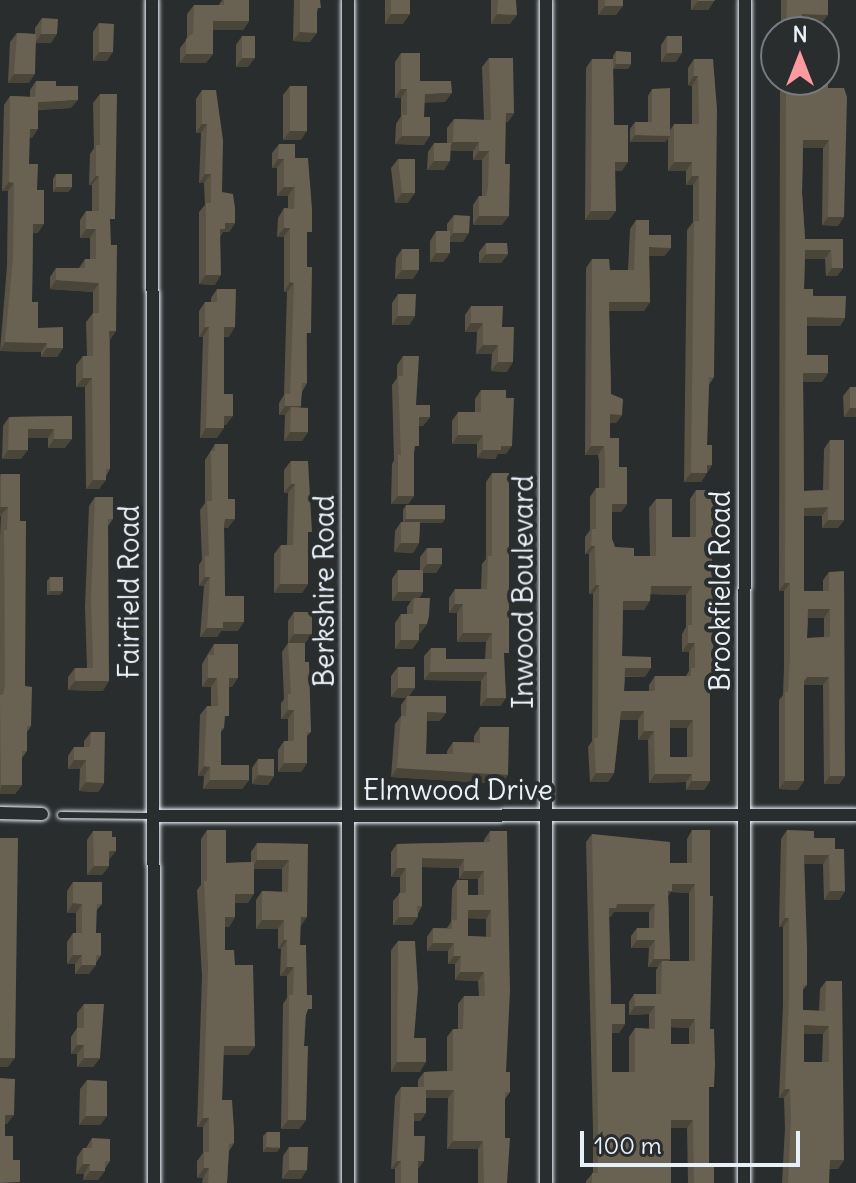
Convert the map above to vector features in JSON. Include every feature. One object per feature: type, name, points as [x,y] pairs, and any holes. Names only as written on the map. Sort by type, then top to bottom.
[{"type":"street","name":"Fairfield Road","points":[[152,0],[154,1183]]},
{"type":"street","name":"Berkshire Road","points":[[348,0],[348,1183]]},
{"type":"street","name":"Inwood Boulevard","points":[[546,0],[546,1183]]},
{"type":"street","name":"Brookfield Road","points":[[744,1183],[745,0]]},
{"type":"street","points":[[0,813],[42,814]]},
{"type":"street","name":"Elmwood Drive","points":[[153,816],[856,815]]},
{"type":"lane","name":"Elmwood Drive","points":[[61,815],[153,816]]},
{"type":"building","points":[[224,0],[249,0],[249,21],[213,21],[213,54],[186,54],[186,39],[193,33],[194,5],[224,5]]},
{"type":"building","points":[[300,0],[320,0],[317,33],[300,32]]},
{"type":"building","points":[[391,0],[410,0],[410,14],[391,14]]},
{"type":"building","points":[[498,0],[516,0],[517,15],[497,14]]},
{"type":"building","points":[[605,0],[623,0],[623,6],[605,6]]},
{"type":"building","points":[[787,0],[828,0],[828,15],[786,16]]},
{"type":"building","points":[[42,18],[58,19],[57,34],[41,34]]},
{"type":"building","points":[[99,23],[114,24],[113,52],[99,52]]},
{"type":"building","points":[[17,33],[36,34],[35,74],[14,74]]},
{"type":"building","points":[[242,36],[255,36],[255,58],[242,58]]},
{"type":"building","points":[[667,36],[682,36],[682,53],[667,53]]},
{"type":"building","points":[[616,51],[631,52],[631,64],[616,64]]},
{"type":"building","points":[[401,53],[420,53],[420,81],[451,81],[452,93],[425,94],[424,117],[430,117],[430,136],[402,136],[402,115],[407,115],[407,89],[401,89]]},
{"type":"building","points":[[489,58],[513,58],[514,113],[506,113],[505,164],[510,164],[509,216],[479,216],[479,196],[486,196],[488,188],[489,151],[479,151],[479,142],[453,142],[454,119],[491,120]]},
{"type":"building","points":[[592,59],[613,59],[614,125],[628,125],[628,162],[615,162],[616,211],[591,211]]},
{"type":"building","points":[[694,59],[713,59],[717,109],[714,377],[709,377],[707,445],[712,445],[712,465],[707,465],[707,473],[691,473],[694,221],[699,221],[699,176],[692,176],[692,162],[674,162],[674,124],[699,124],[698,76],[694,76]]},
{"type":"building","points":[[36,81],[56,81],[56,86],[78,86],[78,100],[38,102],[38,129],[30,129],[29,164],[38,164],[37,190],[44,190],[44,224],[33,224],[32,302],[38,302],[38,328],[63,327],[63,348],[47,348],[47,343],[5,342],[13,258],[14,183],[9,182],[10,96],[35,97]]},
{"type":"building","points":[[290,86],[307,86],[307,131],[290,131]]},
{"type":"building","points":[[670,88],[670,136],[635,135],[635,122],[652,122],[652,89]]},
{"type":"building","points":[[840,88],[844,88],[847,97],[844,217],[828,217],[829,140],[803,140],[802,193],[805,239],[843,239],[843,268],[832,268],[831,250],[805,250],[804,289],[813,289],[813,296],[846,296],[845,318],[807,317],[807,355],[828,355],[828,373],[803,373],[804,491],[829,490],[830,440],[844,440],[844,520],[828,520],[828,507],[804,508],[804,591],[829,591],[829,572],[844,571],[845,776],[830,776],[829,677],[807,677],[804,681],[804,781],[785,781],[790,583],[785,583],[786,96],[840,96]],"holes":[[[808,609],[830,609],[830,637],[807,638]]]},
{"type":"building","points":[[202,90],[216,90],[223,140],[222,192],[233,194],[235,208],[235,223],[225,223],[225,229],[220,229],[221,275],[206,275],[206,203],[211,203],[211,174],[205,174],[207,124],[202,124]]},
{"type":"building","points":[[100,94],[117,94],[115,219],[110,219],[111,245],[117,245],[116,331],[109,331],[110,469],[106,469],[106,480],[93,480],[92,378],[83,378],[83,356],[93,356],[93,313],[99,313],[99,283],[56,280],[56,268],[85,268],[85,259],[96,259],[96,229],[86,229],[86,211],[99,211],[96,145],[100,145]]},
{"type":"building","points":[[434,143],[451,143],[450,161],[434,161]]},
{"type":"building","points":[[279,144],[295,144],[295,158],[308,158],[312,209],[312,232],[307,232],[307,267],[312,267],[311,333],[306,333],[307,383],[302,383],[301,406],[285,406],[285,394],[290,394],[294,283],[290,282],[290,228],[284,228],[284,208],[294,209],[295,181],[294,187],[284,187],[284,159],[278,159]]},
{"type":"building","points":[[398,159],[415,159],[415,193],[402,193]]},
{"type":"building","points":[[56,174],[72,174],[72,187],[56,187]]},
{"type":"building","points":[[454,215],[470,216],[469,233],[453,233]]},
{"type":"building","points":[[636,220],[649,220],[649,235],[671,235],[671,248],[649,247],[650,302],[609,302],[611,394],[623,399],[622,415],[610,414],[610,438],[619,438],[619,467],[627,467],[627,504],[612,504],[612,539],[615,547],[634,548],[634,556],[656,556],[656,499],[672,499],[672,537],[696,537],[696,490],[713,490],[713,524],[714,530],[720,530],[720,547],[711,546],[714,681],[710,681],[710,781],[692,781],[692,774],[655,774],[654,731],[644,731],[644,711],[621,711],[614,773],[596,773],[594,738],[598,738],[599,585],[596,585],[595,546],[591,546],[592,529],[596,529],[596,488],[605,488],[605,453],[604,446],[591,446],[592,259],[609,259],[610,270],[634,270]],"holes":[[[651,586],[692,586],[692,625],[688,625],[688,643],[695,643],[695,668],[691,668],[691,676],[655,676],[655,691],[624,691],[625,668],[651,668],[651,657],[622,656],[623,601],[650,601]],[[670,720],[693,720],[693,757],[670,757]]]},
{"type":"building","points":[[436,231],[450,231],[450,253],[436,253]]},
{"type":"building","points":[[486,243],[507,243],[508,254],[486,254]]},
{"type":"building","points":[[402,249],[419,249],[419,270],[402,270]]},
{"type":"building","points":[[217,289],[236,289],[235,327],[224,327],[224,394],[233,394],[233,416],[224,416],[224,428],[206,428],[209,327],[205,327],[205,302],[217,302]]},
{"type":"building","points":[[398,294],[416,294],[415,316],[398,316]]},
{"type":"building","points":[[471,306],[503,306],[502,327],[514,327],[513,362],[498,362],[498,345],[483,345],[483,323],[471,323]]},
{"type":"building","points":[[403,356],[419,356],[416,405],[430,405],[430,417],[419,417],[419,446],[414,446],[414,496],[398,496],[398,455],[401,455],[398,376],[403,376]]},
{"type":"building","points":[[850,387],[856,387],[856,408],[850,408]]},
{"type":"building","points":[[481,390],[506,390],[506,398],[514,398],[512,446],[501,446],[501,450],[483,450],[483,435],[458,435],[458,412],[481,412]]},
{"type":"building","points":[[291,407],[308,408],[308,432],[290,432]]},
{"type":"building","points":[[72,416],[72,439],[54,439],[54,429],[28,429],[28,450],[8,450],[9,417]]},
{"type":"building","points":[[215,444],[228,444],[228,499],[235,499],[235,519],[225,519],[224,526],[225,596],[244,596],[244,622],[223,622],[223,628],[207,628],[210,577],[205,577],[205,556],[209,556],[207,501],[212,501],[211,451],[215,451]]},
{"type":"building","points":[[291,461],[308,461],[312,532],[308,532],[308,584],[280,584],[281,545],[293,545],[295,484],[291,484]]},
{"type":"building","points":[[492,473],[509,473],[509,653],[504,653],[506,698],[487,698],[487,672],[430,672],[431,648],[446,648],[446,659],[492,659],[492,633],[463,633],[463,604],[455,604],[455,589],[487,589],[488,556],[492,556]]},
{"type":"building","points":[[1,474],[20,474],[20,521],[26,521],[25,686],[32,687],[31,726],[27,726],[27,751],[22,751],[22,785],[1,785],[0,695],[3,695],[5,686],[4,530],[7,530],[8,507],[1,507]]},
{"type":"building","points":[[95,497],[113,497],[113,519],[108,519],[109,681],[75,681],[75,668],[93,668],[91,597]]},
{"type":"building","points":[[406,505],[445,505],[445,519],[406,519]]},
{"type":"building","points":[[401,522],[420,522],[419,543],[401,543]]},
{"type":"building","points":[[427,548],[442,548],[442,564],[427,564]]},
{"type":"building","points":[[398,570],[423,570],[423,592],[398,592]]},
{"type":"building","points":[[50,577],[63,577],[63,591],[50,591]]},
{"type":"building","points":[[414,598],[430,598],[427,624],[419,624],[419,640],[401,640],[401,614],[413,614]]},
{"type":"building","points":[[294,612],[312,612],[312,634],[294,634]]},
{"type":"building","points":[[288,643],[305,643],[305,662],[309,662],[311,732],[307,732],[307,763],[284,763],[284,741],[294,741],[294,710],[288,710],[288,694],[291,694]]},
{"type":"building","points":[[214,644],[238,644],[238,678],[229,678],[229,716],[224,716],[224,728],[221,728],[221,765],[249,765],[249,780],[210,780],[210,767],[204,766],[207,706],[218,706],[217,678],[208,678],[208,655],[214,655]]},
{"type":"building","points":[[398,667],[415,667],[415,688],[398,688]]},
{"type":"building","points":[[407,696],[446,696],[446,713],[427,712],[426,754],[453,754],[453,742],[480,743],[480,727],[509,727],[508,775],[397,768],[401,716],[406,716]]},
{"type":"building","points":[[91,732],[105,732],[104,783],[86,782],[86,760],[74,760],[74,747],[90,747]]},
{"type":"building","points":[[258,759],[274,759],[274,776],[258,775]]},
{"type":"building","points":[[207,830],[226,830],[226,863],[254,862],[254,894],[235,894],[235,917],[225,917],[225,950],[234,950],[235,965],[253,965],[255,1046],[224,1046],[222,1100],[232,1100],[234,1129],[234,1143],[229,1144],[227,1183],[208,1183],[209,1168],[204,1168],[204,1152],[209,1152],[209,1118],[203,1118],[208,967],[204,881],[207,881]]},
{"type":"building","points":[[692,830],[710,830],[710,896],[713,896],[710,1029],[714,1029],[715,1064],[714,1087],[709,1087],[709,1164],[714,1164],[714,1183],[694,1183],[693,1120],[671,1120],[671,1183],[592,1183],[592,1173],[598,1173],[598,1122],[592,834],[670,842],[670,863],[692,863]],"holes":[[[672,884],[695,884],[695,961],[662,961],[661,994],[634,994],[635,1006],[655,1006],[655,1029],[635,1028],[635,1072],[612,1072],[612,1024],[625,1024],[625,1004],[611,1004],[609,908],[616,908],[617,904],[655,904],[654,928],[637,928],[637,940],[655,940],[654,959],[670,959],[668,891],[672,891]],[[671,1019],[695,1019],[695,1044],[671,1044]]]},
{"type":"building","points":[[787,830],[814,831],[814,838],[835,838],[835,849],[844,849],[845,891],[830,891],[829,855],[804,855],[807,985],[803,985],[803,1010],[825,1011],[826,981],[842,981],[844,1160],[830,1160],[829,1183],[788,1183],[791,1119],[790,1089],[785,1089],[789,918],[785,918]],"holes":[[[804,1025],[829,1026],[829,1062],[804,1062]]]},
{"type":"building","points":[[93,831],[112,831],[112,837],[116,837],[116,851],[109,851],[109,866],[94,866]]},
{"type":"building","points":[[490,831],[507,831],[510,991],[506,1072],[510,1072],[510,1092],[505,1092],[505,1138],[510,1138],[507,1183],[484,1183],[483,1141],[453,1141],[454,1090],[426,1090],[426,1113],[414,1113],[414,1136],[425,1136],[424,1161],[418,1161],[418,1183],[401,1183],[401,1161],[397,1161],[401,1087],[424,1087],[424,1072],[453,1071],[453,1029],[463,1029],[464,996],[485,996],[484,972],[460,972],[461,956],[454,956],[454,943],[433,943],[433,928],[452,929],[452,920],[457,920],[457,880],[468,880],[468,895],[484,895],[484,871],[464,871],[464,859],[422,858],[422,906],[417,906],[418,917],[399,917],[399,893],[406,893],[406,868],[397,868],[397,844],[490,842]],"holes":[[[468,910],[491,910],[491,937],[468,936]]]},
{"type":"building","points":[[0,838],[18,838],[15,1058],[0,1058]]},
{"type":"building","points":[[257,843],[308,844],[307,917],[301,917],[300,945],[306,945],[307,995],[312,995],[312,1009],[308,1009],[305,1018],[304,1046],[308,1046],[306,1120],[288,1120],[289,995],[293,995],[294,967],[287,967],[284,920],[262,920],[262,891],[288,892],[289,860],[257,860]]},
{"type":"building","points":[[73,882],[102,882],[102,904],[97,904],[96,933],[101,933],[101,955],[96,955],[96,965],[82,965],[82,955],[73,955],[73,933],[82,933],[82,904],[73,903]]},
{"type":"building","points":[[398,941],[415,941],[418,989],[414,1038],[426,1038],[426,1062],[397,1062]]},
{"type":"building","points":[[84,1004],[104,1004],[100,1058],[84,1058],[84,1045],[77,1045],[77,1028],[84,1028]]},
{"type":"building","points":[[0,1078],[15,1079],[14,1115],[5,1115],[5,1136],[13,1136],[13,1160],[20,1160],[20,1182],[0,1183]]},
{"type":"building","points":[[87,1080],[107,1081],[107,1116],[86,1116]]},
{"type":"building","points":[[267,1132],[280,1132],[280,1148],[266,1147]]},
{"type":"building","points":[[92,1138],[110,1139],[110,1161],[105,1161],[105,1171],[90,1171],[90,1164],[83,1164],[83,1148],[92,1148]]},
{"type":"building","points":[[289,1147],[308,1147],[307,1170],[289,1170]]}]
